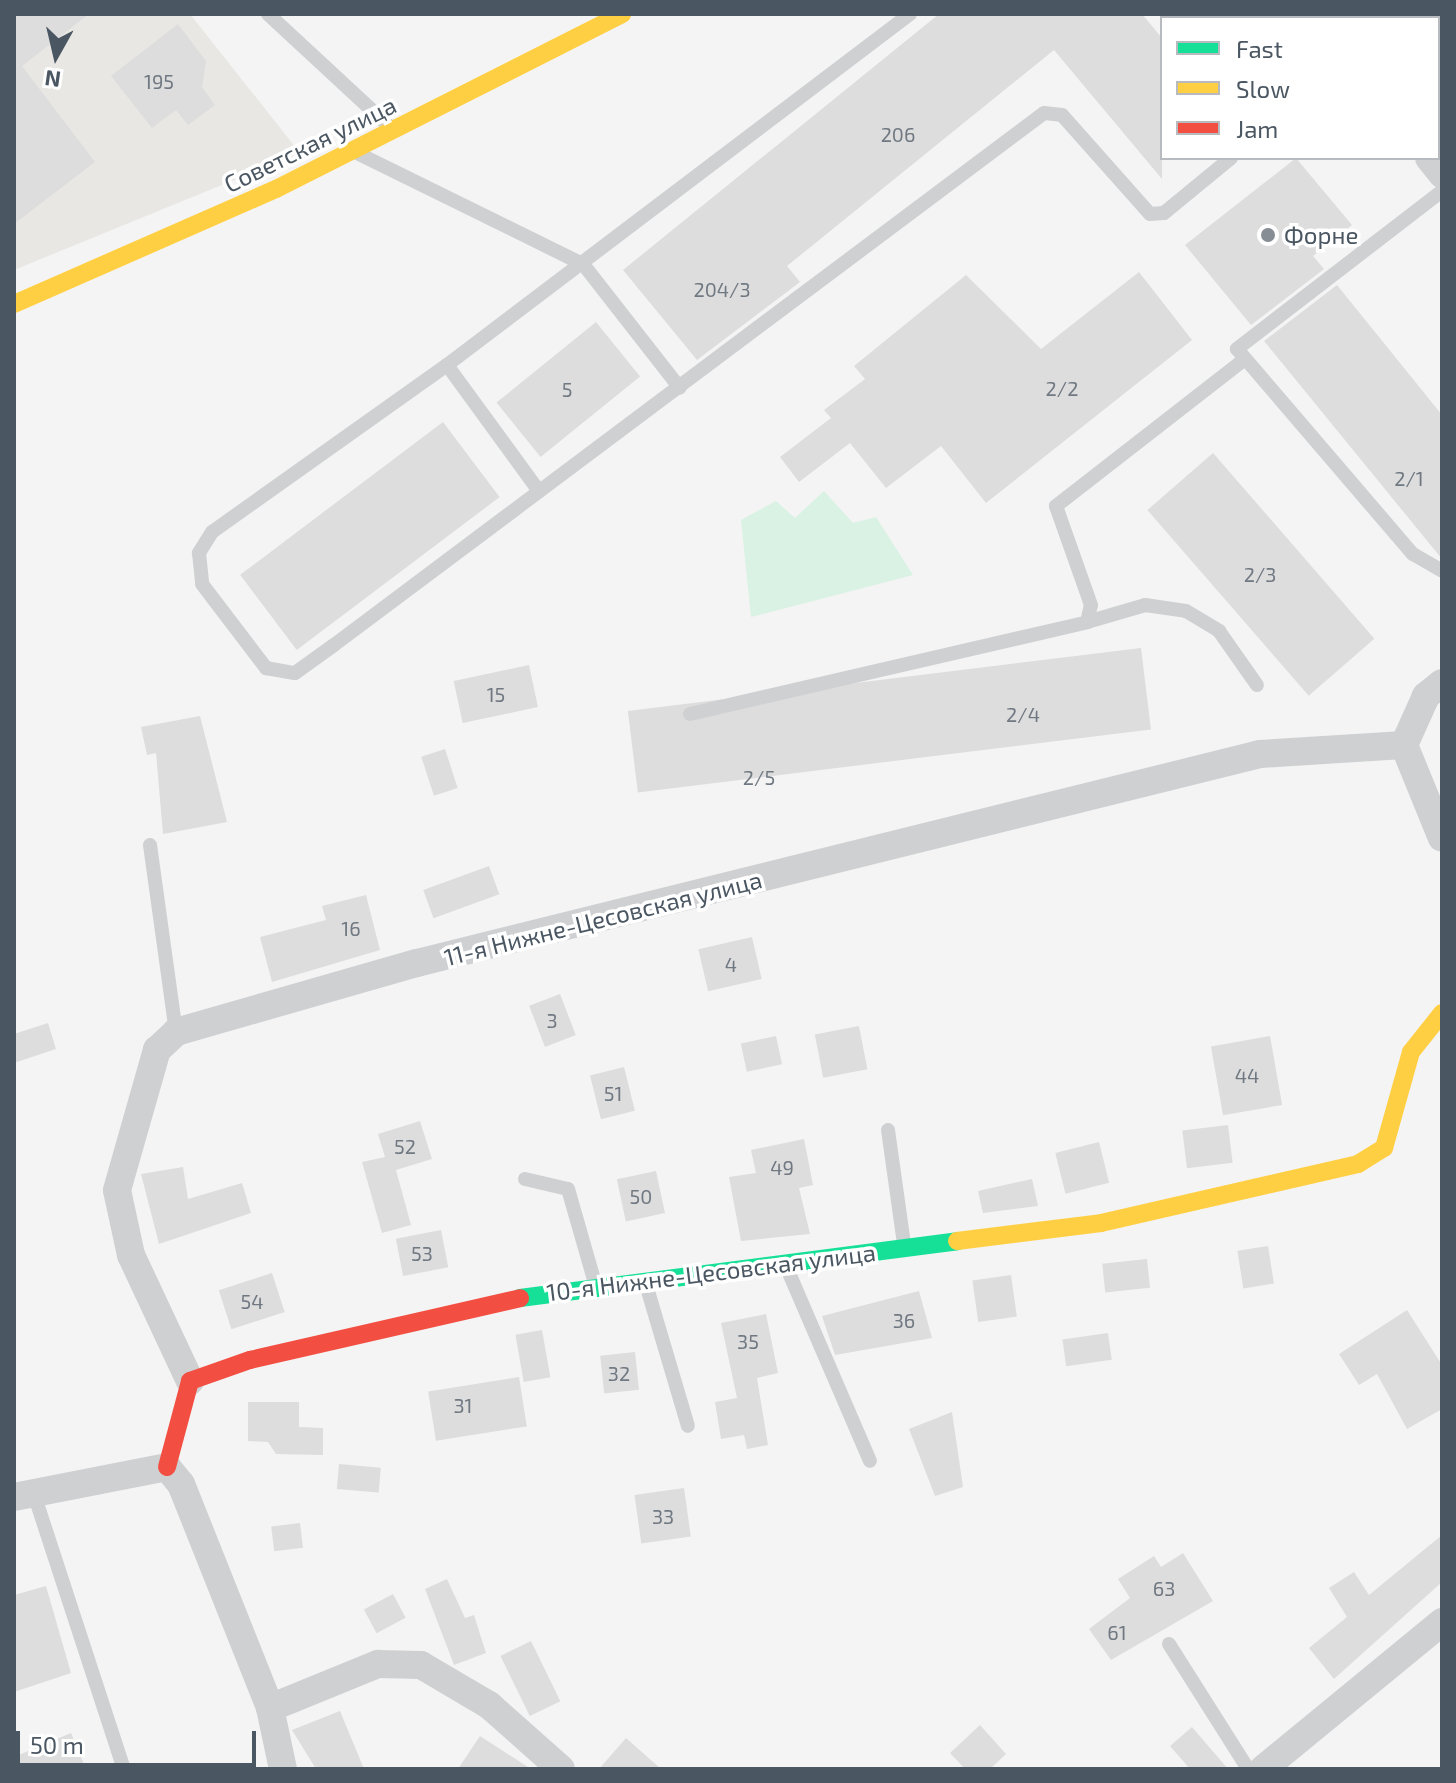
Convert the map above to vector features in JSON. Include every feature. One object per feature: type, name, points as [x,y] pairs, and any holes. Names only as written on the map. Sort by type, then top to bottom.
[{"type":"street","name":"Советская улица","points":[[14,304],[352,150],[622,14]]},
{"type":"street","points":[[1442,683],[1426,696],[1404,745],[1442,838]]},
{"type":"street","name":"11-я Нижне-Цесовская улица","points":[[176,1032],[417,963],[1260,754],[1404,745]]},
{"type":"street","name":"10-я Нижне-Цесовская улица","points":[[190,1381],[250,1360],[595,1283],[1101,1223],[1371,1159],[1390,1132],[1411,1052],[1440,1018]]},
{"type":"street","points":[[167,1467],[190,1381],[184,1353],[131,1255],[117,1190],[157,1050],[176,1032]]},
{"type":"street","points":[[22,1494],[167,1467]]},
{"type":"street","points":[[167,1467],[181,1484],[270,1708],[283,1769]]},
{"type":"street","points":[[1263,1769],[1442,1622]]},
{"type":"street","points":[[270,1708],[378,1664],[421,1665],[489,1705],[561,1769]]},
{"type":"lane","points":[[268,14],[393,129]]},
{"type":"lane","points":[[910,14],[583,264],[203,544],[202,584],[266,668],[295,673],[1049,110],[1062,115],[1150,214],[1164,213],[1229,160]]},
{"type":"lane","points":[[352,150],[583,264],[680,388]]},
{"type":"lane","points":[[1442,191],[1238,345],[1245,359],[1413,554],[1442,571]]},
{"type":"lane","points":[[1087,622],[1091,605],[1056,506],[1245,359]]},
{"type":"lane","points":[[447,365],[539,491]]},
{"type":"lane","points":[[690,714],[1087,622],[1145,605],[1186,611],[1219,631],[1257,685]]},
{"type":"lane","points":[[150,845],[176,1032]]},
{"type":"lane","points":[[888,1130],[905,1248]]},
{"type":"lane","points":[[525,1179],[568,1189],[595,1283]]},
{"type":"lane","points":[[784,1261],[870,1461]]},
{"type":"lane","points":[[644,1277],[688,1426]]},
{"type":"lane","points":[[22,1494],[124,1769]]},
{"type":"lane","points":[[1169,1644],[1248,1769]]},
{"type":"shaded area","points":[[14,14],[190,14],[300,153],[14,270]]},
{"type":"green space","points":[[824,491],[853,523],[876,517],[913,575],[751,617],[741,520],[776,501],[795,518]]},
{"type":"building","points":[[14,14],[89,14],[22,66],[95,162],[14,224]]},
{"type":"building","points":[[939,14],[1142,14],[1160,36],[1162,179],[1054,50],[787,266],[800,282],[697,360],[623,270]]},
{"type":"building","points":[[178,24],[206,61],[202,87],[215,105],[188,125],[176,110],[152,128],[111,76]]},
{"type":"building","name":"Форне","points":[[1293,160],[1298,160],[1352,225],[1313,256],[1324,269],[1251,325],[1185,245]]},
{"type":"building","points":[[1139,272],[1192,340],[986,503],[941,446],[886,488],[850,443],[799,482],[780,457],[831,418],[824,410],[865,379],[854,366],[966,275],[1041,349]]},
{"type":"building","points":[[1337,285],[1442,415],[1442,559],[1264,341]]},
{"type":"building","points":[[596,322],[640,376],[541,457],[497,403]]},
{"type":"building","points":[[443,422],[500,497],[297,650],[240,575]]},
{"type":"building","points":[[1213,453],[1374,639],[1309,696],[1147,510]]},
{"type":"building","points":[[1141,648],[1151,729],[638,792],[628,711]]},
{"type":"building","points":[[529,665],[538,707],[463,723],[454,681]]},
{"type":"building","points":[[200,716],[227,822],[163,834],[156,753],[147,755],[141,727]]},
{"type":"building","points":[[445,749],[458,788],[434,796],[421,757]]},
{"type":"building","points":[[489,866],[499,894],[433,918],[423,890]]},
{"type":"building","points":[[366,895],[380,950],[272,982],[260,937],[326,920],[322,906]]},
{"type":"building","points":[[752,937],[762,979],[708,991],[698,949]]},
{"type":"building","points":[[560,994],[576,1035],[545,1047],[529,1006]]},
{"type":"building","points":[[48,1023],[56,1049],[14,1063],[14,1034]]},
{"type":"building","points":[[859,1026],[867,1069],[823,1078],[815,1035]]},
{"type":"building","points":[[776,1036],[782,1064],[747,1072],[741,1043]]},
{"type":"building","points":[[1270,1036],[1282,1105],[1223,1115],[1211,1046]]},
{"type":"building","points":[[624,1067],[635,1111],[601,1119],[590,1075]]},
{"type":"building","points":[[420,1121],[432,1159],[396,1170],[411,1225],[382,1233],[362,1162],[385,1157],[378,1134]]},
{"type":"building","points":[[1228,1125],[1233,1163],[1187,1168],[1182,1131]]},
{"type":"building","points":[[804,1139],[813,1185],[799,1188],[810,1234],[741,1241],[729,1177],[756,1173],[751,1150]]},
{"type":"building","points":[[1099,1142],[1109,1183],[1065,1194],[1055,1153]]},
{"type":"building","points":[[183,1167],[188,1199],[242,1183],[251,1213],[159,1244],[141,1174]]},
{"type":"building","points":[[656,1171],[665,1213],[626,1221],[617,1179]]},
{"type":"building","points":[[1032,1179],[1038,1206],[983,1213],[978,1191]]},
{"type":"building","points":[[441,1230],[448,1267],[403,1276],[396,1239]]},
{"type":"building","points":[[1268,1246],[1274,1284],[1243,1288],[1237,1251]]},
{"type":"building","points":[[1147,1259],[1150,1288],[1105,1293],[1102,1264]]},
{"type":"building","points":[[272,1273],[285,1312],[231,1329],[219,1290]]},
{"type":"building","points":[[1011,1275],[1017,1317],[978,1322],[972,1280]]},
{"type":"building","points":[[919,1291],[932,1338],[835,1355],[822,1316]]},
{"type":"building","points":[[1407,1310],[1442,1365],[1442,1409],[1407,1429],[1377,1374],[1359,1385],[1339,1354]]},
{"type":"building","points":[[766,1314],[778,1373],[757,1378],[768,1445],[747,1449],[744,1435],[721,1439],[715,1402],[737,1398],[721,1323]]},
{"type":"building","points":[[542,1330],[550,1377],[524,1382],[515,1335]]},
{"type":"building","points":[[1108,1333],[1112,1360],[1066,1366],[1062,1339]]},
{"type":"building","points":[[635,1352],[639,1390],[604,1393],[600,1356]]},
{"type":"building","points":[[519,1377],[527,1426],[436,1441],[428,1391]]},
{"type":"building","points":[[248,1402],[299,1402],[299,1427],[323,1428],[323,1455],[276,1454],[268,1442],[248,1441]]},
{"type":"building","points":[[952,1412],[963,1487],[935,1496],[909,1429]]},
{"type":"building","points":[[339,1464],[381,1468],[379,1493],[337,1489]]},
{"type":"building","points":[[684,1488],[691,1537],[641,1543],[634,1495]]},
{"type":"building","points":[[300,1523],[303,1548],[274,1551],[271,1527]]},
{"type":"building","points":[[1442,1535],[1442,1582],[1334,1679],[1309,1648],[1347,1617],[1329,1588],[1354,1572],[1369,1595]]},
{"type":"building","points":[[1183,1553],[1213,1601],[1111,1660],[1089,1629],[1130,1598],[1118,1579],[1154,1556],[1161,1567]]},
{"type":"building","points":[[447,1579],[465,1618],[474,1615],[486,1653],[454,1665],[425,1589]]},
{"type":"building","points":[[46,1586],[71,1673],[14,1692],[14,1595]]},
{"type":"building","points":[[393,1594],[406,1618],[377,1633],[364,1609]]},
{"type":"building","points":[[531,1641],[560,1701],[530,1716],[500,1656]]},
{"type":"building","points":[[340,1711],[364,1769],[316,1769],[292,1730]]},
{"type":"building","points":[[980,1725],[1006,1754],[990,1769],[965,1769],[950,1753]]},
{"type":"building","points":[[1192,1727],[1228,1769],[1190,1769],[1170,1746]]},
{"type":"building","points":[[71,1733],[86,1769],[14,1769],[14,1757]]},
{"type":"building","points":[[480,1736],[531,1769],[458,1769]]},
{"type":"building","points":[[626,1738],[661,1769],[599,1769]]},
{"type":"traffic: fast","points":[[520,1298],[957,1241]]},
{"type":"traffic: slow","points":[[14,304],[276,189],[622,14]]},
{"type":"traffic: slow","points":[[957,1241],[1101,1223],[1358,1164],[1384,1148],[1411,1052],[1442,1013]]},
{"type":"traffic: jam","points":[[167,1467],[190,1381],[250,1360],[520,1298]]},
{"type":"place","name":"Форне","points":[[1268,235]]}]
